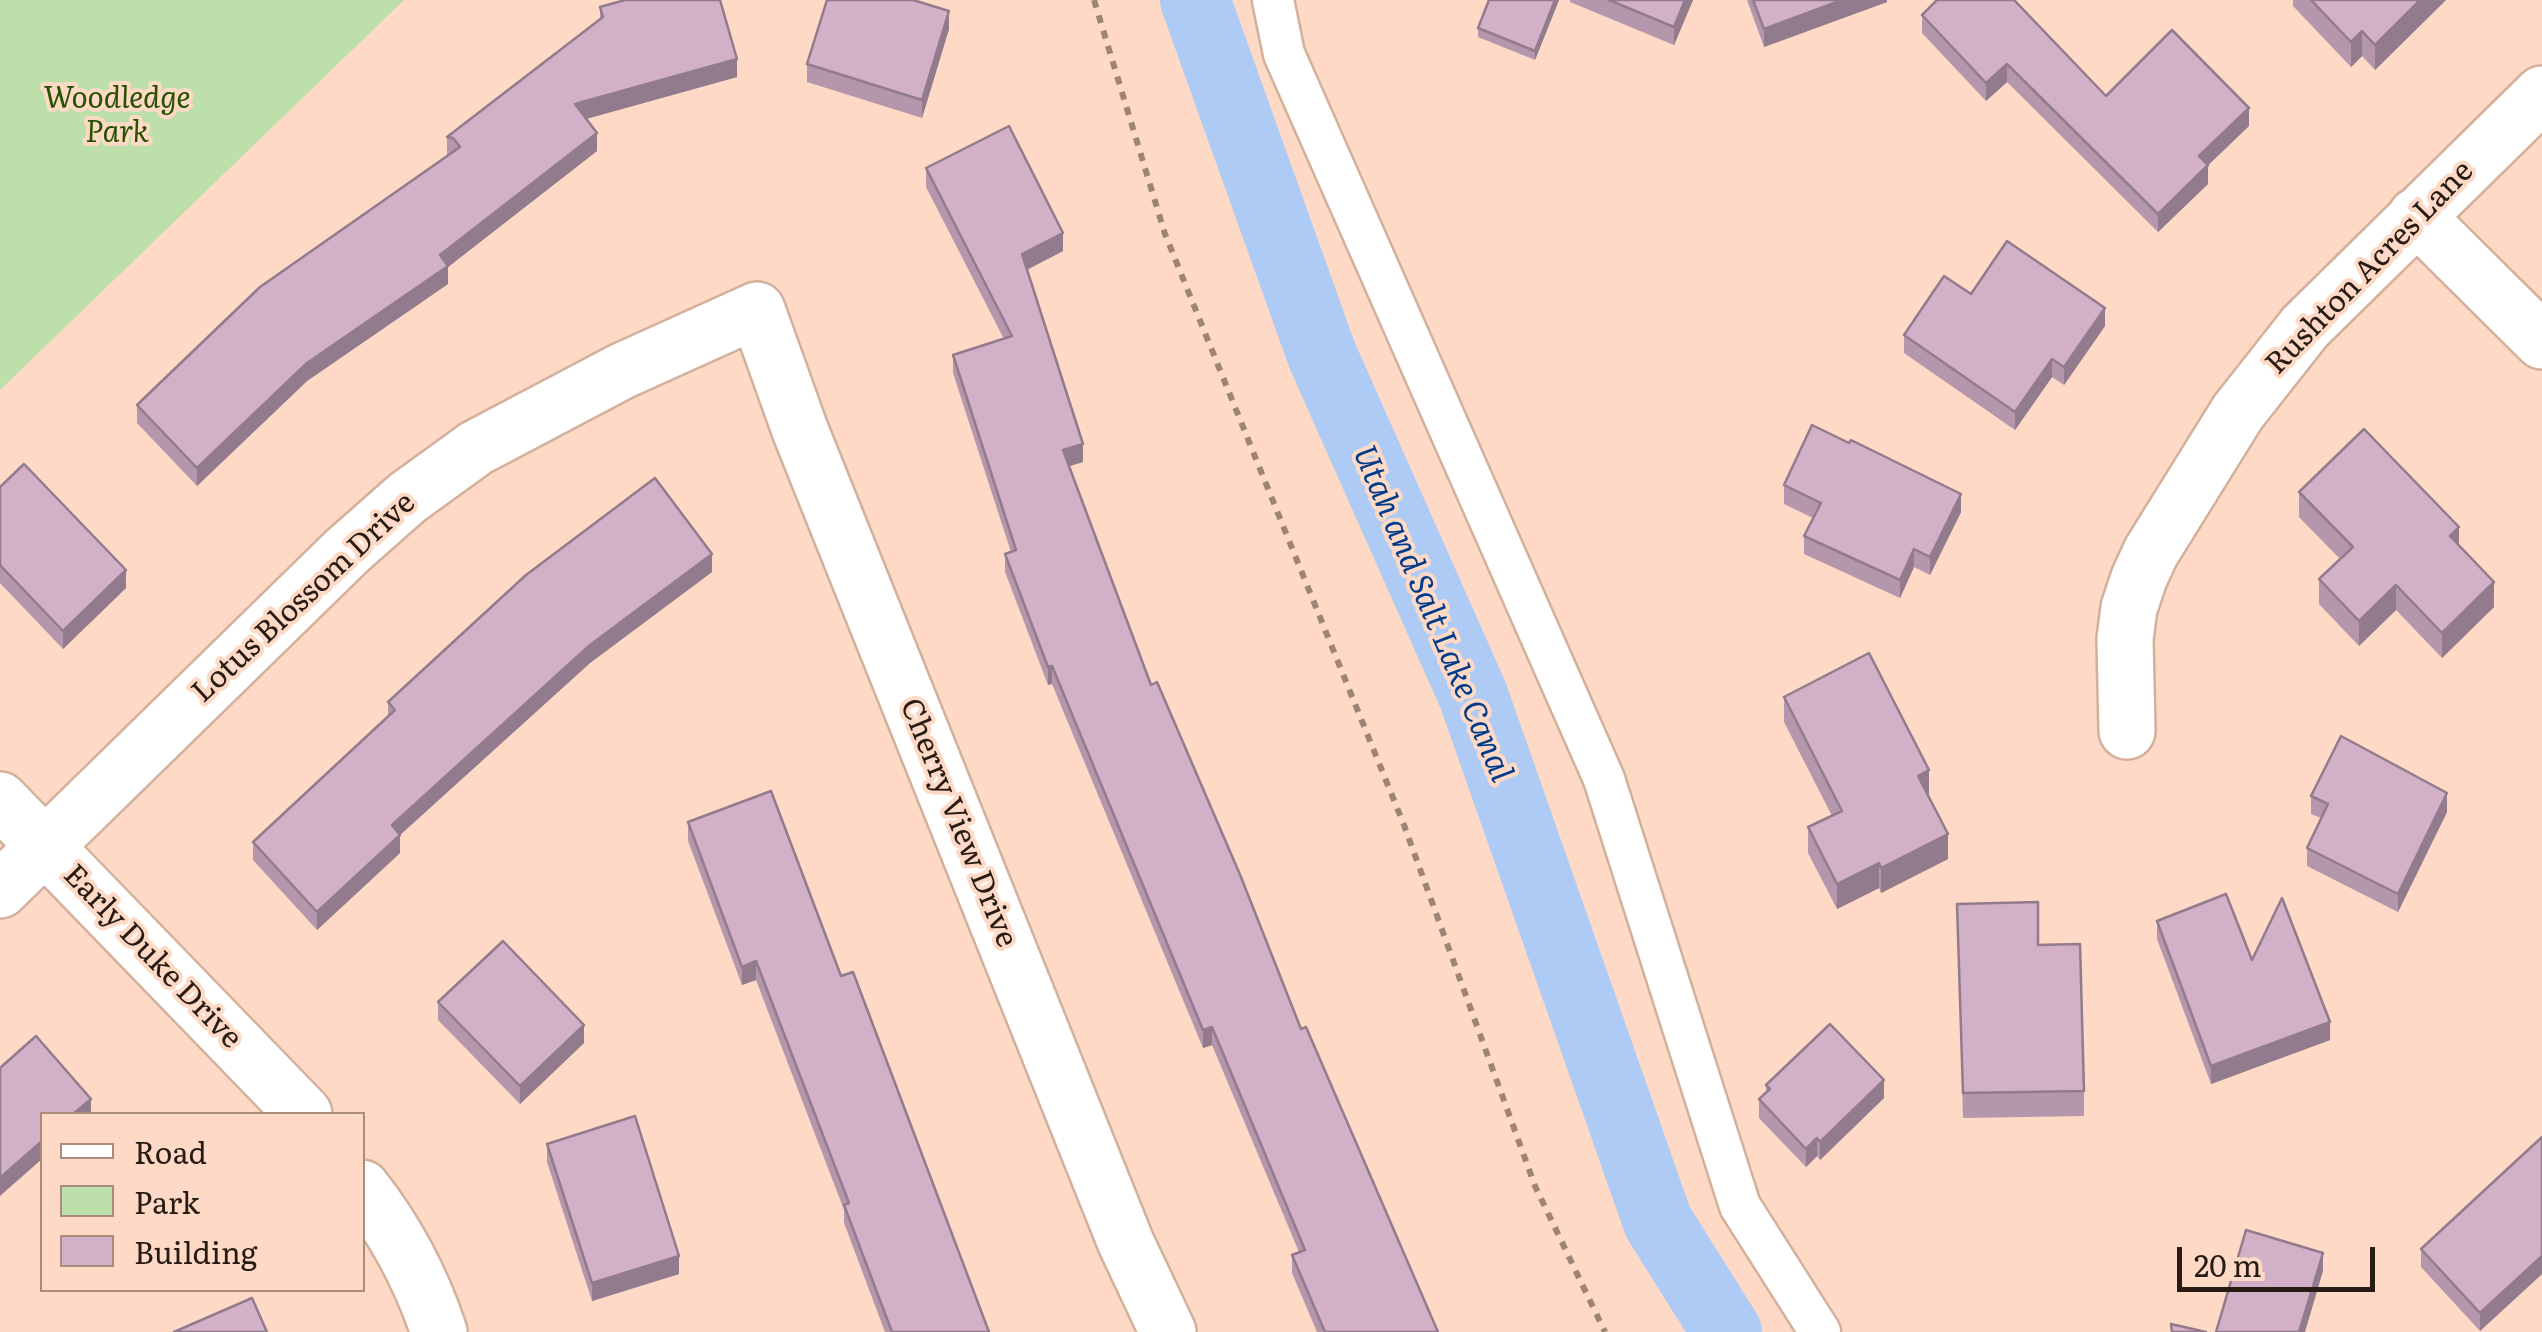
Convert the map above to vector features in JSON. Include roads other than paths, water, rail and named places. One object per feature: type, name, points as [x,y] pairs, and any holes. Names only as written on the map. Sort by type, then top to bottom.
[{"type":"street","name":"Rushton Acres Lane","points":[[2126,731],[2124,639],[2129,608],[2151,552],[2238,412],[2281,354],[2542,94]]},
{"type":"street","points":[[2416,216],[2542,341]]},
{"type":"street","name":"Lotus Blossom Drive","points":[[0,890],[347,551],[407,498],[476,448],[541,413],[622,371],[758,310]]},
{"type":"street","name":"Cherry View Drive","points":[[758,310],[800,430],[1126,1243],[1168,1332]]},
{"type":"street","name":"Early Duke Drive","points":[[0,800],[302,1112]]},
{"type":"street","points":[[365,1192],[425,1291],[438,1332]]},
{"type":"lane","points":[[1273,0],[1284,54],[1604,778],[1740,1206],[1820,1332]]},
{"type":"waterway","name":"Utah and Salt Lake Canal","points":[[1195,0],[1322,355],[1473,695],[1658,1222],[1727,1332]]},
{"type":"park label","name":"Woodledge Park","points":[[117,116]]}]
